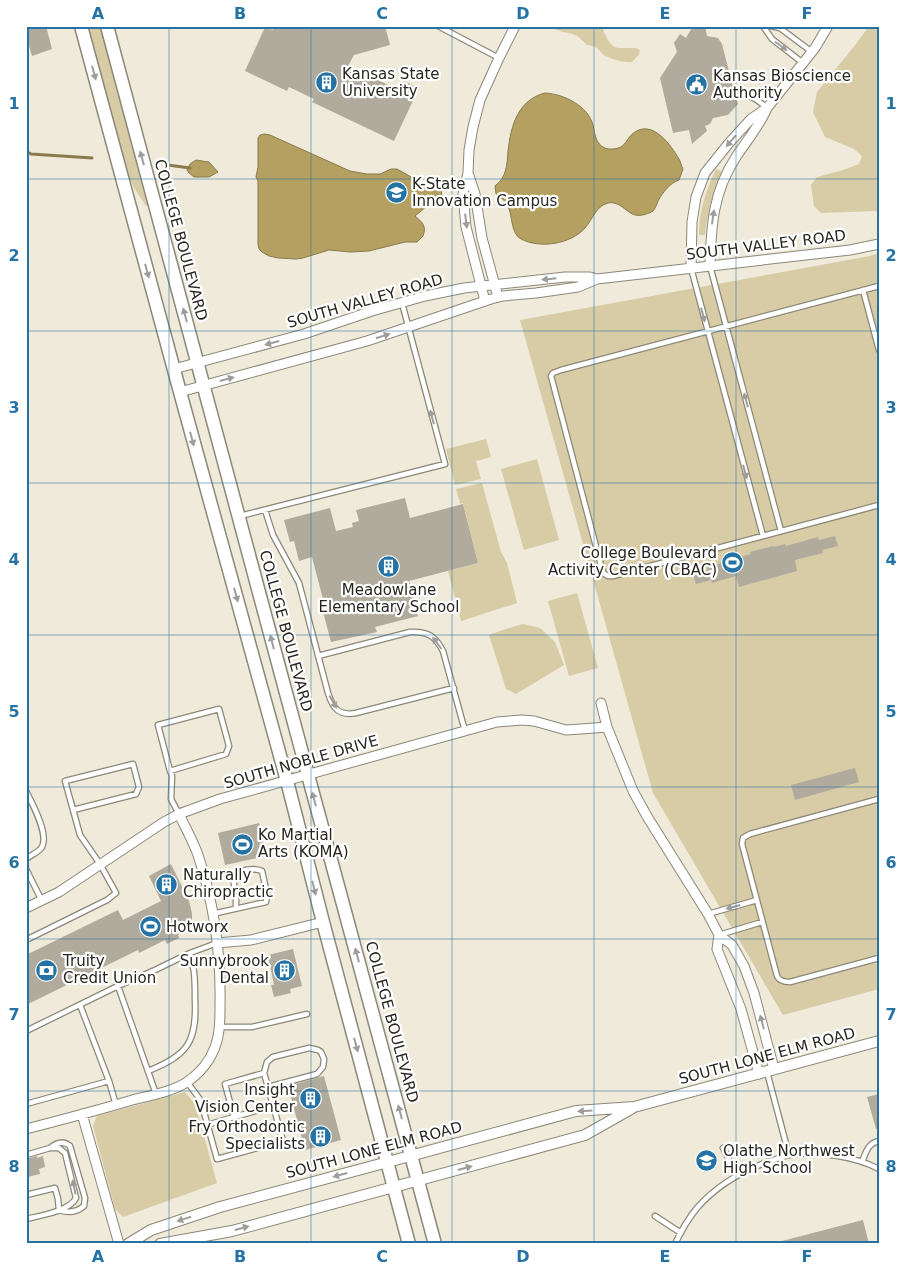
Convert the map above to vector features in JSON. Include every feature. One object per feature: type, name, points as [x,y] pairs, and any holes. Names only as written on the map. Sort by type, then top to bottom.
[{"type":"main road","points":[[81,26],[287,780],[408,1244]]},
{"type":"main road","name":"COLLEGE BOULEVARD","points":[[107,26],[435,1244]]},
{"type":"street","points":[[486,302],[466,227],[463,194],[468,172],[469,150],[480,100],[515,26]]},
{"type":"street","points":[[710,266],[712,220],[719,191],[735,158],[761,121],[767,108],[812,52],[828,26]]},
{"type":"street","points":[[691,268],[692,222],[696,197],[705,174],[729,143],[751,120],[767,108]]},
{"type":"street","points":[[468,172],[475,194],[482,238],[498,297]]},
{"type":"street","name":"SOUTH VALLEY ROAD","points":[[180,392],[368,341],[498,297],[578,287],[597,279],[850,250],[879,244]]},
{"type":"street","name":"SOUTH VALLEY ROAD","points":[[174,369],[304,334],[402,302],[451,290],[565,277],[590,277],[597,279]]},
{"type":"street","points":[[601,703],[607,727],[637,798],[719,934],[732,945],[744,966],[754,994],[767,1072]]},
{"type":"street","name":"SOUTH NOBLE DRIVE","points":[[26,908],[59,892],[164,822],[179,814],[220,799],[497,722],[534,721],[566,730],[607,727]]},
{"type":"street","points":[[26,1129],[180,1086],[205,1065],[216,1046],[219,1027],[220,988],[212,914],[198,856],[179,814]]},
{"type":"street","points":[[216,943],[251,940],[323,922]]},
{"type":"street","points":[[719,934],[717,949],[767,1072]]},
{"type":"street","name":"SOUTH LONE ELM ROAD","points":[[128,1244],[151,1230],[220,1207],[576,1111],[634,1107],[879,1042]]},
{"type":"street","name":"SOUTH LONE ELM ROAD","points":[[160,1244],[232,1231],[585,1136],[634,1107]]},
{"type":"street","points":[[82,1114],[118,1244]]},
{"type":"lane","points":[[438,26],[499,58]]},
{"type":"lane","points":[[763,26],[772,39],[803,63]]},
{"type":"lane","points":[[771,26],[780,28],[812,52]]},
{"type":"lane","points":[[736,96],[751,96],[767,108]]},
{"type":"lane","points":[[710,266],[781,532]]},
{"type":"lane","points":[[691,268],[763,536]]},
{"type":"lane","points":[[879,286],[557,371],[552,376],[603,573],[608,576],[879,505]]},
{"type":"lane","points":[[863,290],[879,350]]},
{"type":"lane","points":[[239,517],[445,464],[402,302]]},
{"type":"lane","points":[[265,510],[273,535],[299,583],[334,708],[345,714],[356,714],[454,688]]},
{"type":"lane","points":[[318,656],[410,632],[425,632],[439,643],[443,651],[465,730]]},
{"type":"lane","points":[[170,771],[226,754],[229,746],[219,709],[158,725],[170,771],[172,776],[171,799],[179,814]]},
{"type":"lane","points":[[26,940],[107,900],[116,893],[100,864],[80,835],[64,781],[133,764],[139,787],[136,794],[73,810]]},
{"type":"lane","points":[[26,791],[38,818],[44,838],[42,846],[26,859]]},
{"type":"lane","points":[[879,799],[750,834],[743,838],[742,844],[777,976],[780,980],[790,982],[879,958]]},
{"type":"lane","points":[[26,869],[42,901]]},
{"type":"lane","points":[[212,914],[266,902],[267,894],[262,871],[259,869],[241,872],[233,876],[236,908]]},
{"type":"lane","points":[[708,914],[757,900]]},
{"type":"lane","points":[[719,934],[762,922]]},
{"type":"lane","points":[[26,1031],[118,986],[216,943]]},
{"type":"lane","points":[[148,1071],[166,1064],[178,1056],[189,1043],[193,1034],[196,1015],[194,972],[190,953]]},
{"type":"lane","points":[[118,986],[156,1094]]},
{"type":"lane","points":[[80,1005],[109,1081],[116,1105]]},
{"type":"lane","points":[[219,1027],[252,1027],[308,1014]]},
{"type":"lane","points":[[187,1082],[200,1098],[217,1159],[283,1141],[264,1073],[267,1062],[273,1057],[309,1048],[318,1050],[323,1055],[323,1067],[317,1074],[268,1087]]},
{"type":"lane","points":[[767,1072],[789,1156]]},
{"type":"lane","points":[[234,1117],[225,1084],[264,1073]]},
{"type":"lane","points":[[26,1104],[109,1081]]},
{"type":"lane","points":[[208,1125],[273,1106]]},
{"type":"lane","points":[[862,1162],[871,1143],[879,1141]]},
{"type":"lane","points":[[50,1148],[61,1142],[67,1143],[70,1146],[85,1198],[84,1206],[80,1209],[66,1212],[59,1210]]},
{"type":"lane","points":[[26,1155],[50,1148],[59,1148],[65,1153],[76,1198],[74,1202],[59,1210],[26,1219]]},
{"type":"lane","points":[[723,1148],[737,1175]]},
{"type":"lane","points":[[675,1244],[686,1222],[710,1195],[737,1175],[754,1167],[789,1156],[821,1155],[836,1156],[862,1162],[879,1169]]},
{"type":"lane","points":[[26,1195],[55,1188],[59,1210]]},
{"type":"lane","points":[[655,1216],[681,1233]]},
{"type":"shaded area","points":[[88,26],[101,26],[149,205],[146,206],[128,176]]},
{"type":"shaded area","points":[[552,26],[602,26],[608,40],[615,47],[635,48],[640,51],[632,62],[617,60],[602,54],[595,47],[587,45],[577,36],[555,29]]},
{"type":"shaded area","points":[[869,26],[879,26],[879,209],[876,211],[821,213],[814,206],[811,185],[817,177],[859,164],[862,156],[854,149],[825,137],[813,112],[817,92]]},
{"type":"shaded area","points":[[545,93],[560,96],[581,107],[590,118],[597,141],[606,148],[617,149],[621,147],[632,134],[642,129],[655,132],[666,141],[679,159],[683,169],[679,180],[664,191],[653,211],[647,214],[635,215],[618,204],[608,203],[600,207],[585,228],[572,238],[564,241],[537,244],[517,236],[513,228],[509,208],[505,201],[496,194],[495,186],[502,179],[506,170],[509,141],[518,115],[528,101]]},
{"type":"shaded area","points":[[264,134],[350,171],[380,174],[391,169],[397,169],[422,183],[441,188],[442,198],[431,203],[415,216],[422,222],[424,227],[423,236],[417,242],[405,242],[369,251],[329,250],[296,259],[269,256],[259,249],[258,244],[258,181],[256,177],[258,138]]},
{"type":"shaded area","points":[[196,160],[209,162],[218,172],[209,177],[194,177],[187,170],[190,164]]},
{"type":"shaded area","points":[[716,169],[723,172],[711,202],[705,235],[699,235],[704,201]]},
{"type":"shaded area","name":"College Boulevard Activity Center (CBAC)","points":[[879,253],[879,989],[783,1015],[653,793],[520,320]]},
{"type":"shaded area","points":[[486,439],[491,457],[476,461],[481,479],[455,485],[446,449]]},
{"type":"shaded area","points":[[537,459],[559,540],[524,550],[501,469]]},
{"type":"shaded area","points":[[482,483],[501,552],[507,563],[517,603],[461,621],[448,571],[478,563],[463,503],[460,504],[456,489]]},
{"type":"shaded area","points":[[577,593],[598,668],[569,676],[548,601]]},
{"type":"shaded area","points":[[523,624],[540,628],[555,642],[564,665],[516,694],[506,689],[489,635]]},
{"type":"shaded area","points":[[185,1092],[195,1104],[217,1183],[123,1217],[115,1209],[93,1126],[97,1116]]},
{"type":"building","points":[[46,26],[52,49],[32,56],[26,36],[26,28]]},
{"type":"building","name":"Kansas State University","points":[[275,26],[385,26],[390,45],[354,55],[348,66],[399,90],[404,81],[419,88],[394,141],[312,102],[314,99],[289,87],[287,91],[245,71],[265,27],[273,30]]},
{"type":"building","name":"Kansas Bioscience Authority","points":[[693,26],[705,26],[707,36],[718,38],[722,44],[735,92],[732,97],[737,100],[738,104],[728,115],[713,118],[710,124],[705,126],[707,131],[692,144],[689,130],[673,133],[660,78],[677,52],[674,43],[680,34],[686,38]]},
{"type":"building","name":"Meadowlane Elementary School","points":[[405,498],[410,518],[463,504],[478,563],[409,581],[418,616],[375,627],[377,632],[331,642],[322,608],[325,607],[312,557],[299,561],[294,541],[290,542],[284,520],[330,508],[336,531],[353,527],[352,523],[359,521],[356,510]]},
{"type":"building","points":[[835,536],[838,546],[822,550],[823,553],[795,560],[797,571],[739,587],[736,576],[712,583],[711,580],[696,584],[693,574],[708,570],[707,567],[751,554],[750,552],[785,544],[786,546],[818,537],[819,540]]},
{"type":"building","points":[[855,768],[859,782],[795,800],[791,785]]},
{"type":"building","name":"Ko Martial Arts (KOMA)","points":[[259,823],[266,856],[225,865],[218,833]]},
{"type":"building","points":[[171,864],[189,901],[192,913],[188,929],[178,934],[179,938],[167,944],[165,940],[139,953],[138,950],[26,1005],[26,955],[118,910],[123,920],[161,901],[149,876]]},
{"type":"building","name":"Sunnybrook Dental","points":[[293,949],[302,986],[290,989],[291,993],[274,997],[271,985],[274,985],[268,955]]},
{"type":"building","points":[[324,1076],[341,1140],[305,1150],[288,1086]]},
{"type":"building","points":[[879,1094],[879,1129],[876,1129],[867,1097]]},
{"type":"building","points":[[37,1156],[37,1158],[43,1156],[45,1167],[39,1169],[40,1174],[28,1177],[26,1159]]},
{"type":"building","name":"Olathe Northwest High School","points":[[863,1220],[869,1244],[782,1244],[782,1241]]},
{"type":"waterway","points":[[26,151],[31,154],[92,158]]},
{"type":"waterway","points":[[168,165],[190,168]]},
{"type":"place","name":"Kansas State University","points":[[326,83]]},
{"type":"place","name":"Kansas Bioscience Authority","points":[[697,85]]},
{"type":"place","name":"K-State Innovation Campus","points":[[396,193]]},
{"type":"place","name":"College Boulevard Activity Center (CBAC)","points":[[733,562]]},
{"type":"place","name":"Meadowlane Elementary School","points":[[389,567]]},
{"type":"place","name":"Ko Martial Arts (KOMA)","points":[[242,844]]},
{"type":"place","name":"Naturally Chiropractic","points":[[167,884]]},
{"type":"place","name":"Hotworx","points":[[150,927]]},
{"type":"place","name":"Truity Credit Union","points":[[47,970]]},
{"type":"place","name":"Sunnybrook Dental","points":[[285,970]]},
{"type":"place","name":"Insight Vision Center","points":[[311,1099]]},
{"type":"place","name":"Fry Orthodontic Specialists","points":[[321,1136]]},
{"type":"place","name":"Olathe Northwest High School","points":[[707,1160]]}]
